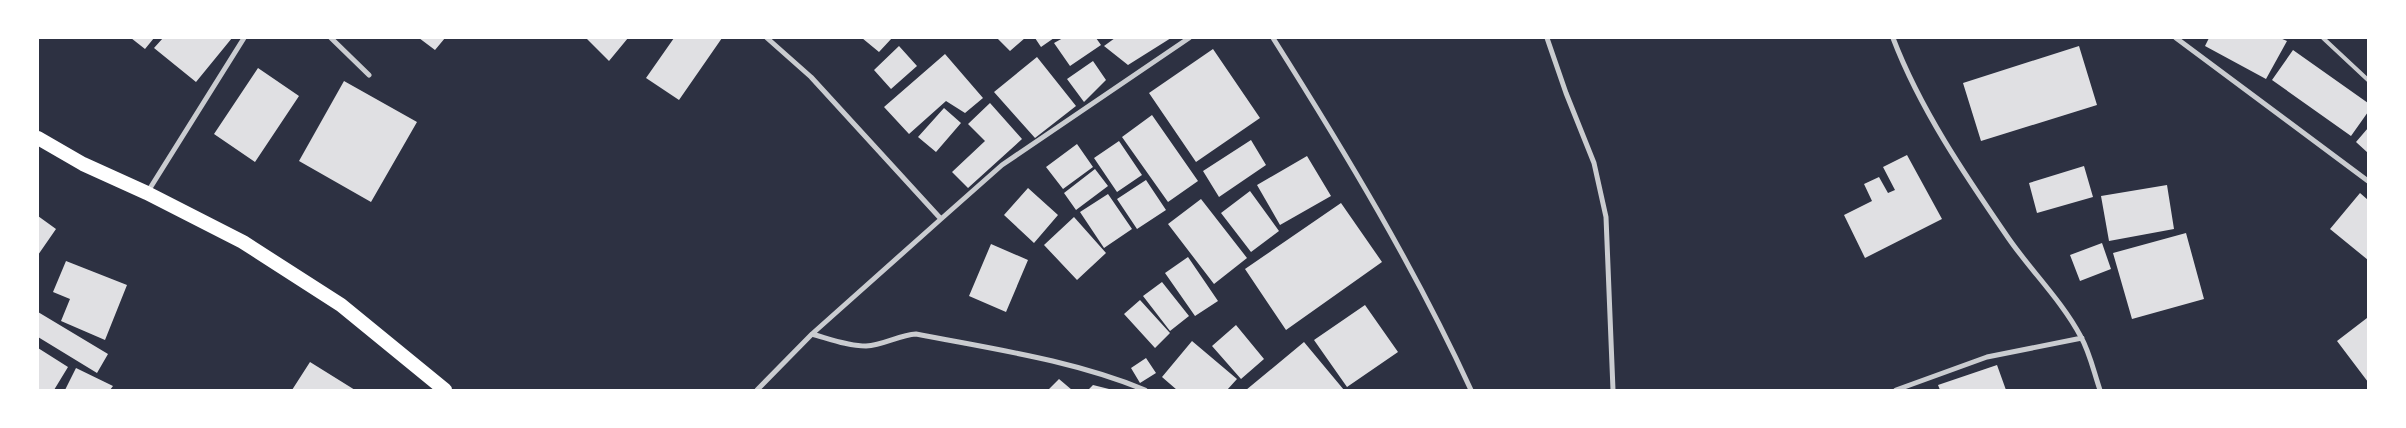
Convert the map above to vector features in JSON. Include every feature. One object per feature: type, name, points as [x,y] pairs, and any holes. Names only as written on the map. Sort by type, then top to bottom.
[{"type":"highway","points":[[38,138],[83,164],[147,193],[243,242],[340,305],[445,390]]},
{"type":"street","points":[[147,193],[244,38]]},
{"type":"street","points":[[331,38],[369,75]]},
{"type":"street","points":[[767,38],[811,77],[941,219]]},
{"type":"street","points":[[758,390],[812,334],[1002,165],[1188,38]]},
{"type":"street","points":[[1273,38],[1332,132],[1396,243],[1446,335],[1471,390]]},
{"type":"street","points":[[1547,38],[1566,93],[1594,163],[1606,217],[1614,390]]},
{"type":"street","points":[[1893,38],[1905,69],[1962,167],[2010,240],[2082,338],[2100,390]]},
{"type":"street","points":[[2176,38],[2368,181]]},
{"type":"street","points":[[812,334],[852,345],[868,346],[904,335],[916,334],[1028,355],[1123,381],[1145,390]]},
{"type":"street","points":[[1896,390],[1987,358],[2082,338]]},
{"type":"lane","points":[[2323,38],[2368,80]]},
{"type":"building","points":[[131,38],[154,38],[145,49]]},
{"type":"building","points":[[163,38],[232,38],[196,82],[154,48]]},
{"type":"building","points":[[419,38],[445,38],[435,50]]},
{"type":"building","points":[[586,38],[628,38],[609,61]]},
{"type":"building","points":[[674,38],[722,38],[679,100],[646,78]]},
{"type":"building","points":[[862,38],[892,38],[879,52]]},
{"type":"building","points":[[997,38],[1025,38],[1010,51]]},
{"type":"building","points":[[1035,38],[1054,38],[1041,47]]},
{"type":"building","points":[[1063,38],[1096,38],[1101,45],[1070,66],[1054,43]]},
{"type":"building","points":[[1115,38],[1171,38],[1128,65],[1104,46]]},
{"type":"building","points":[[2209,38],[2280,38],[2287,41],[2266,79],[2205,46]]},
{"type":"building","points":[[899,46],[917,66],[891,89],[874,70]]},
{"type":"building","points":[[2079,46],[2097,105],[1981,141],[1963,83]]},
{"type":"building","points":[[1213,49],[1260,118],[1196,162],[1149,93]]},
{"type":"building","points":[[2293,50],[2368,103],[2368,112],[2351,136],[2272,80]]},
{"type":"building","points":[[945,54],[983,98],[965,113],[946,101],[909,134],[884,107]]},
{"type":"building","points":[[1037,57],[1076,106],[1035,138],[994,92]]},
{"type":"building","points":[[1093,61],[1106,80],[1084,102],[1067,79]]},
{"type":"building","points":[[258,68],[299,96],[255,162],[214,134]]},
{"type":"building","points":[[344,81],[417,122],[371,202],[299,161]]},
{"type":"building","points":[[990,103],[1022,139],[968,188],[952,172],[985,141],[968,124]]},
{"type":"building","points":[[944,108],[961,123],[936,152],[918,137]]},
{"type":"building","points":[[1152,115],[1198,181],[1168,202],[1122,137]]},
{"type":"building","points":[[2368,128],[2368,153],[2356,142]]},
{"type":"building","points":[[1251,140],[1266,165],[1219,197],[1203,171]]},
{"type":"building","points":[[1119,141],[1142,175],[1117,192],[1094,158]]},
{"type":"building","points":[[1077,144],[1093,167],[1063,189],[1046,167]]},
{"type":"building","points":[[1907,155],[1942,219],[1865,258],[1844,215],[1872,201],[1864,184],[1879,177],[1888,193],[1895,190],[1883,167]]},
{"type":"building","points":[[1307,156],[1331,196],[1280,225],[1257,185]]},
{"type":"building","points":[[2084,166],[2093,197],[2037,213],[2029,183]]},
{"type":"building","points":[[1095,169],[1108,186],[1076,210],[1064,193]]},
{"type":"building","points":[[1146,180],[1166,210],[1137,229],[1117,199]]},
{"type":"building","points":[[2167,185],[2174,229],[2109,241],[2101,196]]},
{"type":"building","points":[[1028,188],[1058,215],[1034,243],[1004,215]]},
{"type":"building","points":[[1250,191],[1279,231],[1251,252],[1221,213]]},
{"type":"building","points":[[2360,193],[2368,200],[2368,260],[2330,229]]},
{"type":"building","points":[[1108,194],[1132,229],[1104,248],[1080,212]]},
{"type":"building","points":[[1201,199],[1247,258],[1214,284],[1168,224]]},
{"type":"building","points":[[1341,203],[1382,262],[1286,330],[1245,269]]},
{"type":"building","points":[[38,216],[56,229],[38,255]]},
{"type":"building","points":[[1074,217],[1106,253],[1077,280],[1044,245]]},
{"type":"building","points":[[2186,233],[2204,299],[2132,319],[2113,253]]},
{"type":"building","points":[[2102,243],[2111,269],[2080,281],[2070,255]]},
{"type":"building","points":[[991,244],[1028,260],[1006,312],[969,296]]},
{"type":"building","points":[[1188,257],[1218,301],[1195,316],[1165,273]]},
{"type":"building","points":[[66,261],[127,285],[105,340],[61,321],[70,299],[53,292]]},
{"type":"building","points":[[1162,282],[1189,316],[1170,331],[1143,296]]},
{"type":"building","points":[[1140,300],[1170,333],[1155,348],[1124,314]]},
{"type":"building","points":[[1365,305],[1398,352],[1347,387],[1314,340]]},
{"type":"building","points":[[38,312],[108,354],[97,373],[38,337]]},
{"type":"building","points":[[2367,318],[2368,321],[2368,382],[2337,341]]},
{"type":"building","points":[[1236,325],[1264,359],[1241,379],[1212,346]]},
{"type":"building","points":[[1192,341],[1237,379],[1227,390],[1177,390],[1162,377]]},
{"type":"building","points":[[1304,342],[1344,390],[1246,390]]},
{"type":"building","points":[[38,348],[68,367],[54,390],[38,390]]},
{"type":"building","points":[[1146,358],[1156,373],[1140,383],[1131,368]]},
{"type":"building","points":[[310,362],[355,390],[292,390]]},
{"type":"building","points":[[1997,365],[2006,390],[1940,390],[1938,385]]},
{"type":"building","points":[[76,368],[113,386],[110,390],[65,390]]},
{"type":"building","points":[[1059,379],[1072,390],[1048,390]]},
{"type":"building","points":[[1093,385],[1113,390],[1088,390]]}]
